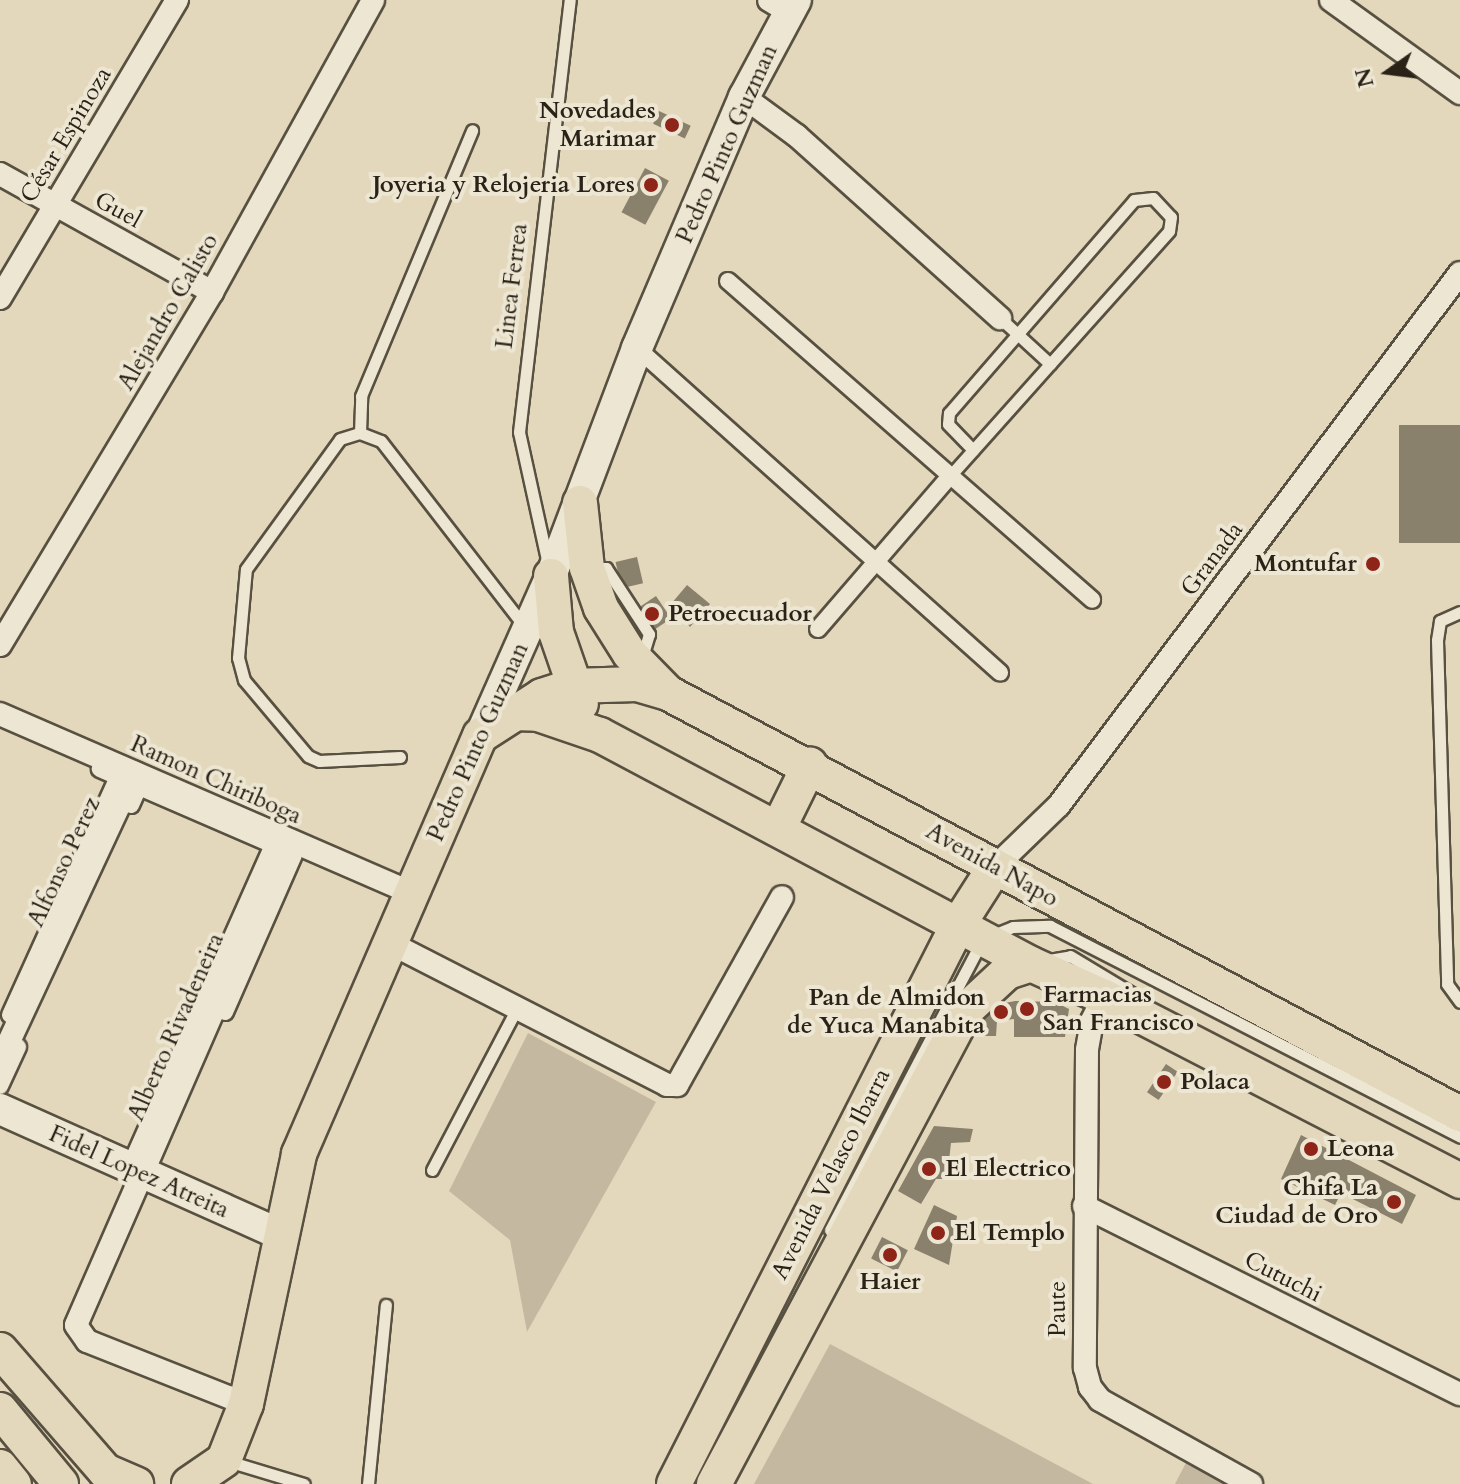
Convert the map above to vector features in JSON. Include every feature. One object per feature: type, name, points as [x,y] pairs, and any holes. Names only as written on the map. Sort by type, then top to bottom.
[{"type":"main road","name":"Pedro Pinto Guzman","points":[[224,1460],[246,1404],[279,1234],[299,1154],[551,576],[637,348],[785,4]]},
{"type":"main road","points":[[580,503],[587,568],[601,608],[639,664],[668,693]]},
{"type":"main road","points":[[551,576],[556,632],[572,686],[600,735]]},
{"type":"main road","name":"Avenida Napo","points":[[480,736],[513,713],[572,686],[637,684],[668,693],[810,764],[995,867],[1460,1114]]},
{"type":"main road","points":[[513,713],[538,714],[600,735],[1031,964],[1104,997],[1460,1181]]},
{"type":"main road","points":[[778,829],[810,764]]},
{"type":"main road","name":"Avenida Velasco Ibarra","points":[[674,1484],[970,932],[995,867]]},
{"type":"main road","name":"Avenida Velasco Ibarra","points":[[714,1484],[966,1010],[1007,972],[1031,964]]},
{"type":"main road","name":"Fidel Lopez Atreita","points":[[0,1109],[144,1163],[279,1234]]},
{"type":"main road","points":[[0,1350],[105,1471],[136,1484]]},
{"type":"main road","points":[[0,1410],[61,1484]]},
{"type":"main road","points":[[189,1484],[224,1460]]},
{"type":"main road","points":[[0,1467],[14,1484]]},
{"type":"street","name":"César Espinoza","points":[[0,298],[177,0]]},
{"type":"street","name":"Alejandro Calisto","points":[[0,645],[212,292],[373,0]]},
{"type":"street","points":[[1331,0],[1460,93]]},
{"type":"street","points":[[744,97],[797,136],[1000,318]]},
{"type":"street","name":"Guel","points":[[0,174],[212,292]]},
{"type":"street","name":"Granada","points":[[995,867],[1059,805],[1460,273]]},
{"type":"street","points":[[728,281],[1092,600]]},
{"type":"street","points":[[637,348],[1000,672]]},
{"type":"street","points":[[818,629],[949,477]]},
{"type":"street","name":"Ramon Chiriboga","points":[[0,714],[134,773],[291,848],[412,893]]},
{"type":"street","points":[[0,725],[118,777],[0,1036]]},
{"type":"street","name":"Alfonso Perez","points":[[0,1061],[134,773]]},
{"type":"street","points":[[0,1086],[139,787],[272,845],[144,1163]]},
{"type":"street","name":"Alberto Rivadeneira","points":[[246,1404],[80,1334],[78,1313],[144,1163],[291,848]]},
{"type":"street","points":[[390,943],[667,1085],[677,1085],[782,897]]},
{"type":"street","name":"Paute","points":[[1104,997],[1092,1021],[1087,1050],[1085,1368],[1090,1387],[1100,1400],[1251,1484]]},
{"type":"street","name":"Cutuchi","points":[[1084,1206],[1460,1394]]},
{"type":"lane","name":"Linea Ferrea","points":[[551,576],[519,432],[570,0]]},
{"type":"lane","points":[[360,433],[361,396],[472,130]]},
{"type":"lane","points":[[949,477],[1169,231],[1171,217],[1153,198],[1134,200],[946,419],[973,450]]},
{"type":"lane","points":[[1000,318],[1050,364]]},
{"type":"lane","points":[[400,757],[319,761],[308,756],[244,680],[238,658],[246,569],[340,439],[360,433],[381,441],[527,630]]},
{"type":"lane","points":[[1460,612],[1440,621],[1437,640],[1447,984],[1460,1002]]},
{"type":"lane","points":[[821,1246],[970,932],[1050,926],[1460,1137]]},
{"type":"lane","points":[[1031,964],[1070,956],[1151,1004]]},
{"type":"lane","points":[[432,1170],[516,1010]]},
{"type":"lane","points":[[1165,1012],[1404,1135]]},
{"type":"lane","points":[[368,1484],[386,1305]]},
{"type":"lane","points":[[0,1424],[48,1484]]},
{"type":"lane","points":[[224,1460],[304,1484]]},
{"type":"shaded area","points":[[528,1033],[656,1102],[527,1332],[510,1240],[449,1191]]},
{"type":"shaded area","points":[[830,1344],[1093,1484],[754,1484]]},
{"type":"shaded area","points":[[1192,1451],[1251,1484],[1175,1484]]},
{"type":"building","name":"Novedades Marimar","points":[[659,111],[691,126],[685,138],[653,124]]},
{"type":"building","points":[[645,168],[669,181],[645,225],[622,212]]},
{"type":"building","points":[[1399,425],[1460,425],[1460,543],[1399,543]]},
{"type":"building","name":"Petroecuador","points":[[637,557],[643,583],[622,588],[616,562]]},
{"type":"building","points":[[687,585],[710,604],[690,627],[671,604]]},
{"type":"building","name":"Petroecuador","points":[[656,596],[671,618],[649,633],[634,611]]},
{"type":"building","points":[[1015,1001],[1055,1002],[1069,1009],[1065,1037],[1014,1037],[1014,1019],[997,1021],[996,1036],[971,1036],[995,1005]]},
{"type":"building","name":"Polaca","points":[[1166,1064],[1178,1072],[1159,1100],[1147,1092]]},
{"type":"building","points":[[934,1126],[973,1129],[970,1142],[951,1143],[947,1179],[936,1179],[921,1204],[898,1191]]},
{"type":"building","points":[[1301,1135],[1416,1195],[1402,1224],[1341,1193],[1335,1205],[1281,1179]]},
{"type":"building","name":"El Templo","points":[[934,1205],[957,1216],[949,1265],[914,1249]]},
{"type":"building","name":"Haier","points":[[882,1237],[908,1250],[897,1272],[871,1258]]},
{"type":"place","name":"Novedades Marimar","points":[[672,125]]},
{"type":"place","name":"Joyeria y Relojeria Lores","points":[[651,185]]},
{"type":"place","name":"Montufar","points":[[1373,564]]},
{"type":"place","name":"Petroecuador","points":[[652,614]]},
{"type":"place","name":"Farmacias San Francisco","points":[[1027,1009]]},
{"type":"place","name":"Pan de Almidon de Yuca Manabita","points":[[1001,1012]]},
{"type":"place","name":"Polaca","points":[[1164,1082]]},
{"type":"place","name":"Leona","points":[[1311,1149]]},
{"type":"place","name":"El Electrico","points":[[929,1169]]},
{"type":"place","name":"Chifa La Ciudad de Oro","points":[[1394,1202]]},
{"type":"place","name":"El Templo","points":[[938,1233]]},
{"type":"place","name":"Haier","points":[[890,1255]]}]
